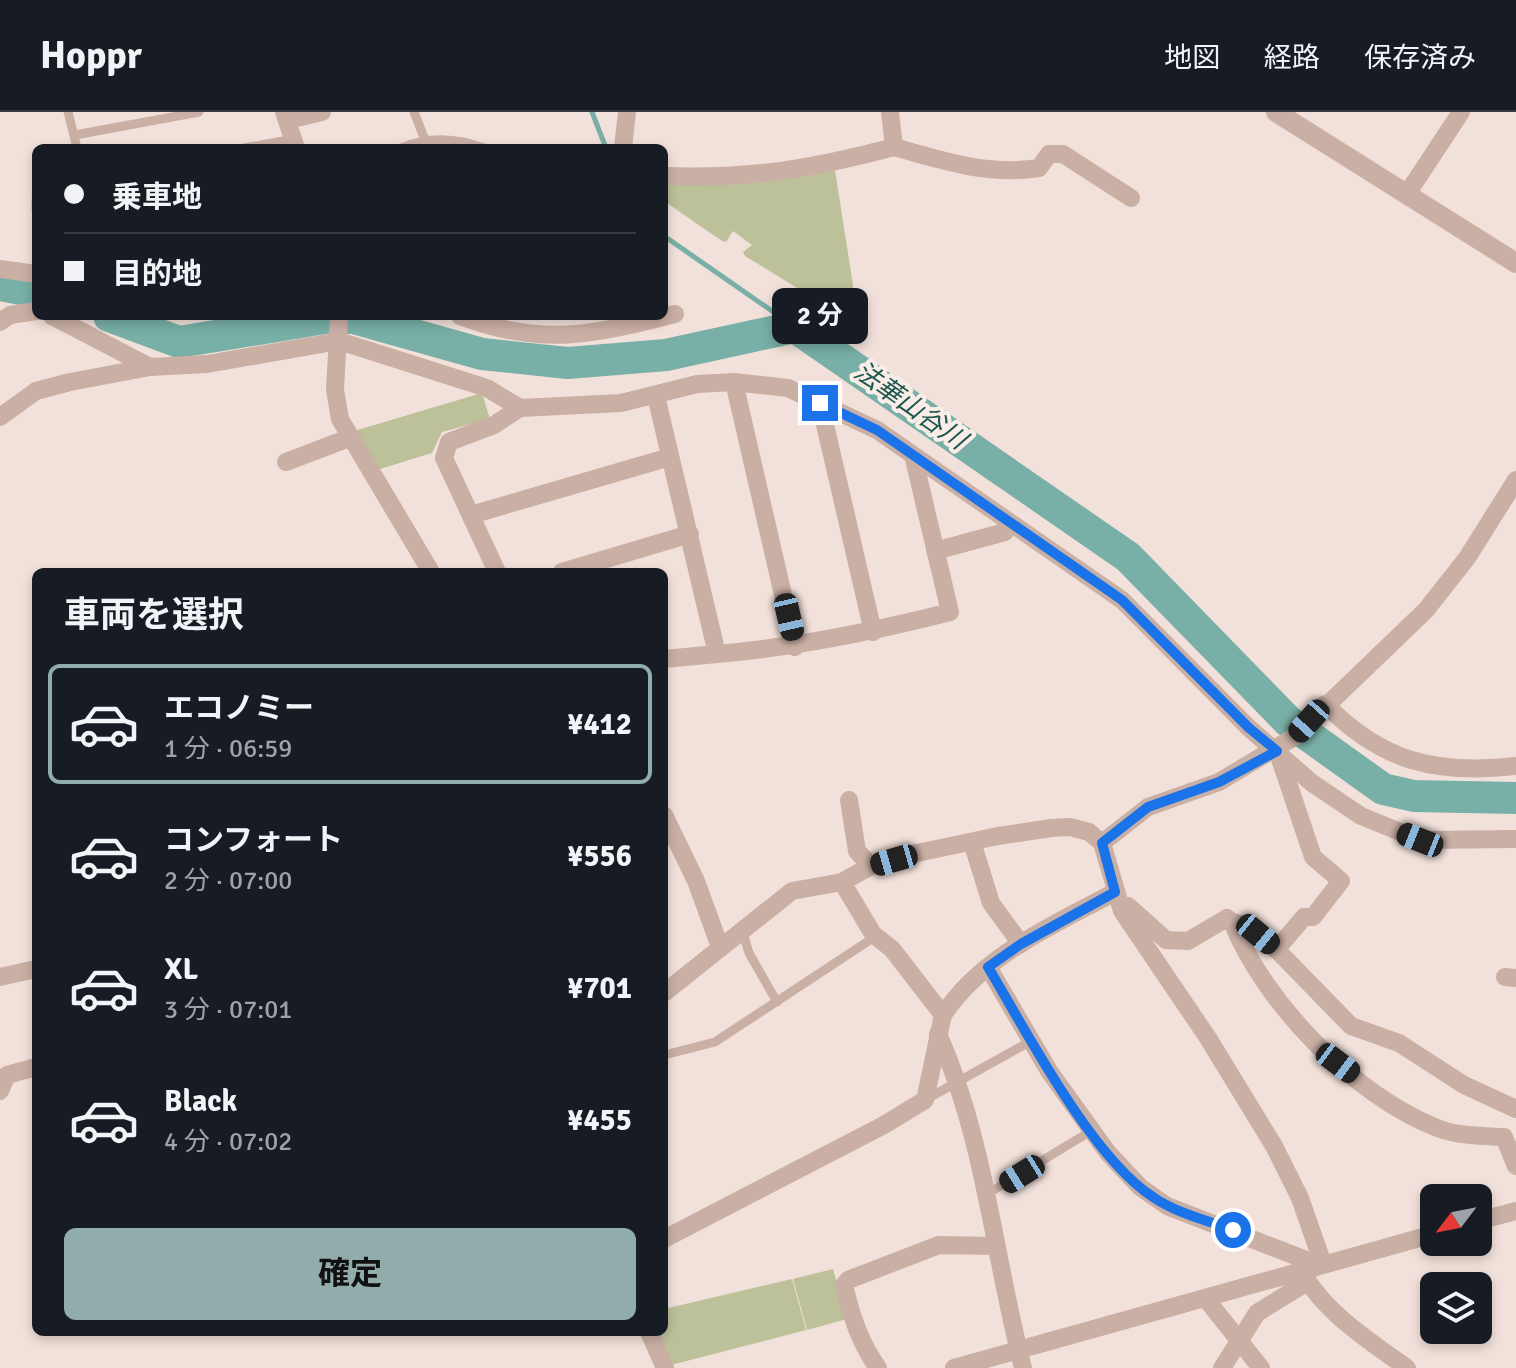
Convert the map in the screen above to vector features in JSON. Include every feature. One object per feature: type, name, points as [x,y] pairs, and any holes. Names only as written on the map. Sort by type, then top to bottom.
[{"type":"street","points":[[295,143],[286,116],[322,112]]},
{"type":"street","points":[[623,144],[627,112]]},
{"type":"street","points":[[890,112],[894,147]]},
{"type":"street","points":[[1276,112],[1516,263]]},
{"type":"street","points":[[1407,194],[1461,112]]},
{"type":"street","points":[[668,176],[742,177],[818,167],[894,147],[977,168],[1014,172],[1039,168],[1049,154],[1063,154],[1131,198]]},
{"type":"street","points":[[0,269],[32,273]]},
{"type":"street","points":[[0,322],[10,315],[32,312]]},
{"type":"street","points":[[668,316],[675,314]]},
{"type":"street","points":[[60,320],[150,367]]},
{"type":"street","points":[[339,320],[336,404],[349,438],[429,568]]},
{"type":"street","points":[[472,320],[513,334],[563,336],[612,330],[651,320]]},
{"type":"street","points":[[0,417],[36,391],[150,367],[207,364],[339,341],[487,388],[520,408]]},
{"type":"street","points":[[734,382],[795,647]]},
{"type":"street","points":[[495,568],[444,458],[449,442],[494,425],[520,408],[621,403],[697,384],[734,382],[788,388],[877,430],[1004,515],[1122,600],[1249,728],[1312,783],[1361,816],[1420,840],[1516,839]]},
{"type":"street","points":[[656,396],[717,654]]},
{"type":"street","points":[[820,403],[873,632]]},
{"type":"street","points":[[286,462],[349,438]]},
{"type":"street","points":[[668,659],[795,647],[873,632],[950,612],[913,455]]},
{"type":"street","points":[[471,515],[670,457]]},
{"type":"street","points":[[1102,843],[1148,807],[1219,782],[1277,751],[1294,737],[1426,610],[1467,558],[1516,480]]},
{"type":"street","points":[[935,551],[1005,532]]},
{"type":"street","points":[[575,568],[690,534]]},
{"type":"street","points":[[1325,704],[1369,743],[1395,756],[1424,765],[1464,770],[1516,766]]},
{"type":"street","points":[[1276,950],[1304,917],[1313,917],[1341,881],[1313,857],[1277,751]]},
{"type":"street","points":[[849,800],[854,841],[863,861],[871,866]]},
{"type":"street","points":[[668,823],[696,881],[720,947]]},
{"type":"street","points":[[668,990],[792,891],[842,882],[871,866],[972,842],[1070,827],[1089,832],[1102,843],[1116,897],[1274,1146],[1300,1198],[1311,1272]]},
{"type":"street","points":[[972,842],[991,903],[1021,944]]},
{"type":"street","points":[[842,882],[876,936],[892,949],[940,1024],[959,1082],[987,1194],[1020,1359]]},
{"type":"street","points":[[668,1237],[860,1138],[925,1100],[940,1024],[988,967],[1021,944],[1116,897]]},
{"type":"street","points":[[1116,897],[1166,940],[1188,941],[1227,918],[1270,989],[1338,1063],[1388,1102],[1438,1129],[1504,1137],[1516,1166]]},
{"type":"street","points":[[1232,922],[1246,926],[1276,950],[1351,1026],[1399,1043],[1464,1085],[1516,1109]]},
{"type":"street","points":[[988,967],[1031,1041],[1091,1131],[1151,1197],[1306,1260],[1333,1310],[1407,1368]]},
{"type":"street","points":[[0,977],[32,970]]},
{"type":"street","points":[[2,1075],[32,1067]]},
{"type":"street","points":[[1492,1217],[1516,1211]]},
{"type":"street","points":[[954,1368],[1020,1359],[1206,1299],[1311,1272],[1420,1238]]},
{"type":"street","points":[[878,1368],[865,1350],[850,1310],[844,1285],[848,1280],[939,1245],[996,1246]]},
{"type":"street","points":[[1222,1368],[1257,1313],[1311,1272]]},
{"type":"street","points":[[1206,1299],[1261,1368]]},
{"type":"street","points":[[651,1336],[665,1368]]},
{"type":"lane","points":[[68,112],[76,144]]},
{"type":"lane","points":[[75,135],[199,112]]},
{"type":"lane","points":[[414,112],[425,140]]},
{"type":"lane","points":[[413,144],[442,139],[465,144]]},
{"type":"lane","points":[[742,930],[749,953],[777,1002]]},
{"type":"lane","points":[[668,1054],[715,1042],[876,936]]},
{"type":"lane","points":[[925,1100],[1031,1041]]},
{"type":"lane","points":[[987,1194],[1091,1131]]},
{"type":"green space","points":[[834,164],[853,285],[853,322],[745,256],[743,252],[752,245],[733,231],[726,242],[722,241],[668,204],[668,177]]},
{"type":"green space","points":[[482,393],[490,419],[442,432],[432,453],[377,470],[354,431]]},
{"type":"green space","points":[[833,1269],[847,1319],[807,1330],[793,1279]]},
{"type":"green space","points":[[792,1279],[806,1330],[671,1365],[659,1336],[668,1336],[668,1308]]},
{"type":"waterway","points":[[592,112],[604,144]]},
{"type":"waterway","points":[[668,239],[795,327]]},
{"type":"waterway","name":"法華山谷川","points":[[0,285],[32,291]]},
{"type":"waterway","name":"法華山谷川","points":[[120,320],[179,342],[313,320]]},
{"type":"waterway","name":"法華山谷川","points":[[361,320],[482,354],[568,363],[666,355],[795,327],[1128,557],[1288,721],[1383,789],[1414,796],[1516,798]]},
{"type":"route","points":[[820,403],[877,430],[1004,515],[1122,600],[1249,728],[1277,751],[1219,782],[1148,807],[1102,843],[1115,892],[991,961],[988,967],[1049,1071],[1108,1153],[1151,1197],[1233,1230]]}]
